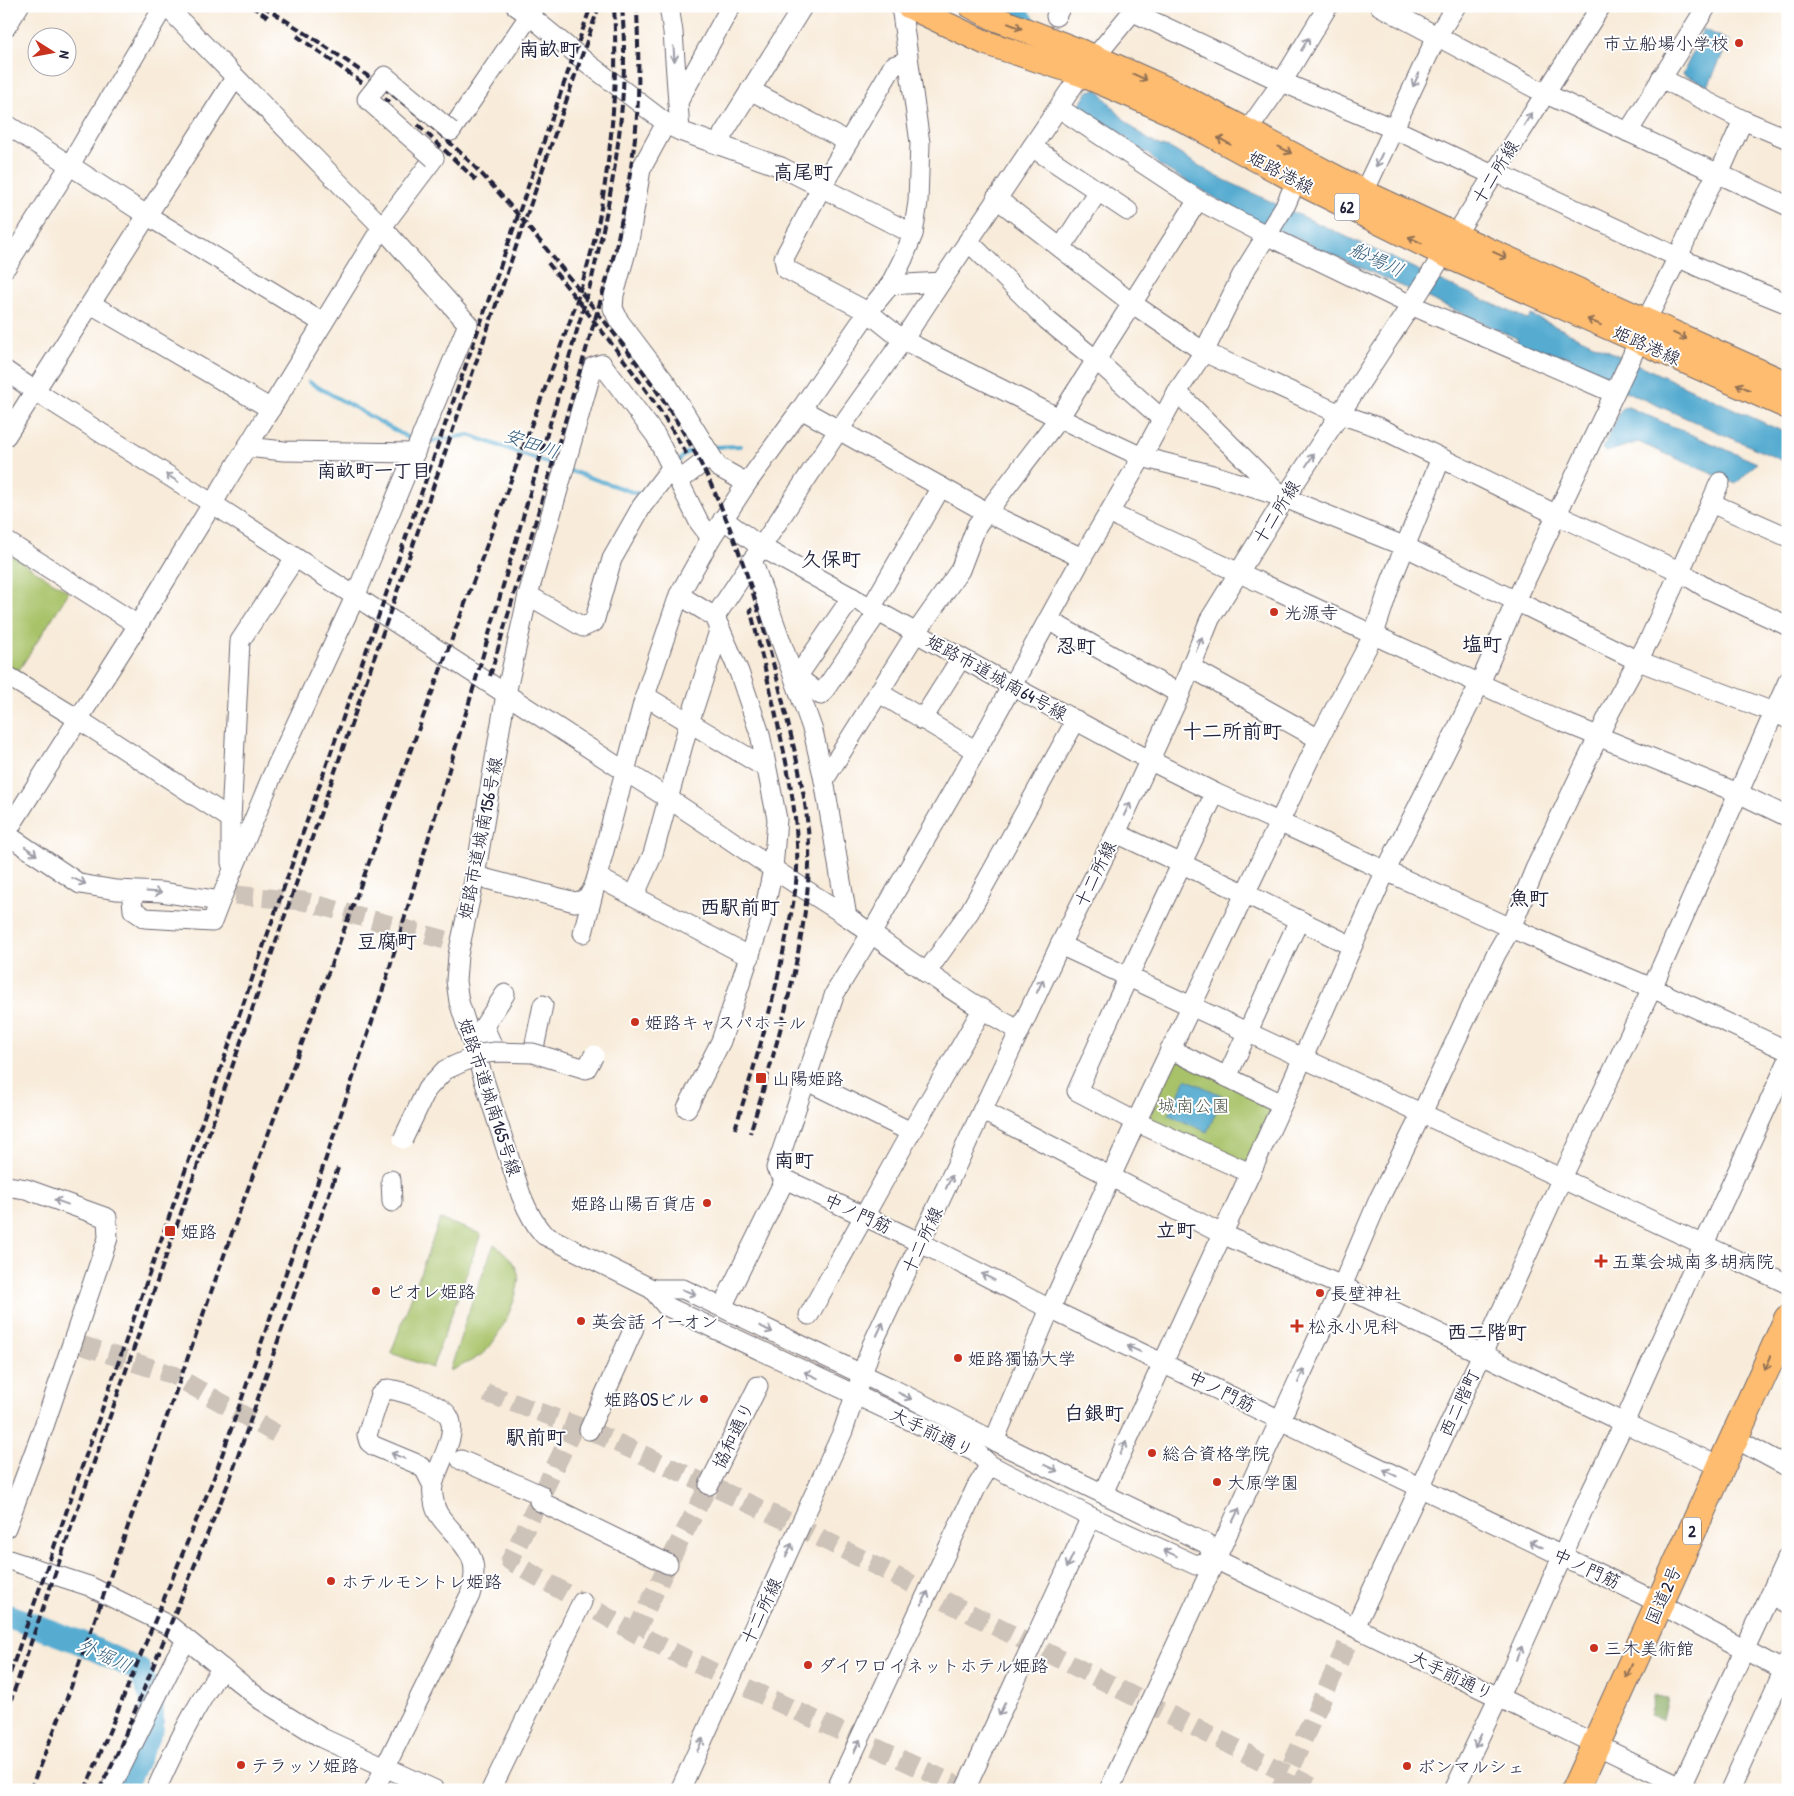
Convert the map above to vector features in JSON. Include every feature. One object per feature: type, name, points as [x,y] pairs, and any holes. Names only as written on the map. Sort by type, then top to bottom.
[{"type":"highway","name":"国道2号","points":[[1575,1790],[1788,1319]]},
{"type":"main road","name":"姫路港線","points":[[908,6],[986,44],[1088,66],[1176,92],[1364,192],[1444,253]]},
{"type":"main road","name":"姫路港線","points":[[970,6],[1088,66],[1296,181],[1444,253],[1788,407]]},
{"type":"main road","name":"姫路港線","points":[[1639,340],[1788,384]]},
{"type":"street","points":[[6,27],[19,6]]},
{"type":"street","points":[[6,267],[70,165],[165,6],[382,227],[468,324],[355,597],[272,776],[212,922],[145,918],[132,910],[132,899],[138,891]]},
{"type":"street","points":[[668,6],[673,32],[678,102],[673,127],[641,169],[629,240],[614,295],[613,308],[619,321],[668,386],[710,457],[718,467],[747,484]]},
{"type":"street","points":[[678,102],[730,6]]},
{"type":"street","points":[[583,933],[645,696],[679,595],[723,519],[802,409],[868,312],[890,285],[913,234],[918,202],[920,143],[901,6]]},
{"type":"street","points":[[1248,130],[1282,82],[1328,6]]},
{"type":"street","points":[[1380,6],[1544,93],[1788,206]]},
{"type":"street","points":[[1364,192],[1437,36],[1456,6]]},
{"type":"street","name":"十二所線","points":[[680,1790],[843,1431],[872,1345],[1060,945],[1116,833],[1180,694],[1210,619],[1285,498],[1411,305],[1600,6]]},
{"type":"street","points":[[1628,132],[1707,6]]},
{"type":"street","points":[[220,902],[161,892],[116,890],[80,884],[6,834],[213,504],[382,227],[434,158],[367,99],[385,76],[451,131],[527,9],[586,62],[673,127],[781,167],[913,234]]},
{"type":"street","points":[[720,145],[723,134],[795,9]]},
{"type":"street","points":[[634,896],[653,854],[718,622],[757,554],[838,431],[903,340],[996,198],[1088,66],[1134,9],[1282,82],[1394,129],[1678,256],[1714,274],[1788,304]]},
{"type":"street","points":[[908,61],[894,66],[848,142],[784,258],[786,268],[868,312],[903,340],[1142,457],[1213,475],[1285,498],[1406,547],[1636,660],[1781,715]]},
{"type":"street","points":[[6,436],[235,78]]},
{"type":"street","points":[[1661,78],[1743,120],[1788,139]]},
{"type":"street","points":[[750,90],[848,142]]},
{"type":"street","points":[[1059,108],[1198,200],[1266,235],[1411,305],[1614,393]]},
{"type":"street","points":[[1103,1492],[1282,1104],[1386,870],[1480,683],[1710,186],[1719,174],[1743,120]]},
{"type":"street","points":[[6,124],[148,216],[324,324]]},
{"type":"street","points":[[1032,147],[1128,211]]},
{"type":"street","points":[[722,1307],[780,1174],[805,1080],[835,994],[976,751],[1082,558],[1142,457],[1176,392],[1204,352],[1242,275],[1286,204],[1296,181]]},
{"type":"street","points":[[1061,248],[1098,191]]},
{"type":"street","points":[[996,198],[1133,304],[1204,352],[1340,414],[1378,427],[1679,571],[1708,589],[1788,626]]},
{"type":"street","points":[[824,780],[916,633],[960,570],[977,524],[1059,418],[1198,200]]},
{"type":"street","points":[[968,241],[1047,320],[1096,360],[1162,419]]},
{"type":"street","points":[[890,285],[941,282]]},
{"type":"street","points":[[91,304],[271,409]]},
{"type":"street","name":"姫路市道城南156号線","points":[[456,982],[458,955],[475,876],[506,694],[528,595],[593,367],[602,364],[656,436],[676,474]]},
{"type":"street","points":[[6,371],[626,772],[668,797],[774,870],[847,917],[926,973],[982,1010],[1020,1031]]},
{"type":"street","points":[[1176,392],[1285,498]]},
{"type":"street","points":[[802,409],[838,431],[986,512],[1082,558]]},
{"type":"street","points":[[247,447],[284,451],[415,453]]},
{"type":"street","points":[[528,595],[583,627],[594,622],[612,559],[642,506],[676,474],[710,457]]},
{"type":"street","points":[[994,1441],[1050,1309],[1136,1122],[1319,739],[1374,634],[1392,579],[1441,458]]},
{"type":"street","points":[[676,474],[699,522],[711,538]]},
{"type":"street","points":[[1109,1790],[1281,1420],[1379,1199],[1422,1113],[1496,954],[1511,928],[1535,869],[1611,710],[1636,660],[1650,638],[1720,482]]},
{"type":"street","points":[[796,678],[822,694],[874,610],[941,487]]},
{"type":"street","points":[[1711,503],[1788,537]]},
{"type":"street","points":[[1109,513],[1572,726],[1738,793],[1788,817]]},
{"type":"street","name":"姫路市道城南64号線","points":[[723,519],[757,554],[852,597],[1149,760],[1215,793],[1511,928],[1652,988],[1788,1051]]},
{"type":"street","points":[[6,541],[138,625]]},
{"type":"street","points":[[757,554],[814,731],[847,917]]},
{"type":"street","points":[[231,872],[231,819],[240,642],[295,558]]},
{"type":"street","points":[[679,595],[718,622],[739,672],[760,734],[777,819],[774,870],[764,912],[750,957],[721,1041],[687,1108]]},
{"type":"street","points":[[796,678],[852,597]]},
{"type":"street","points":[[1048,620],[1180,694]]},
{"type":"street","points":[[922,720],[961,658]]},
{"type":"street","points":[[1190,667],[1319,739]]},
{"type":"street","points":[[6,675],[78,719],[231,819]]},
{"type":"street","name":"西二階町","points":[[1355,1627],[1562,1178],[1652,988],[1738,793],[1781,715],[1788,681]]},
{"type":"street","points":[[878,692],[976,751]]},
{"type":"street","points":[[645,696],[766,768]]},
{"type":"street","points":[[926,973],[970,911],[1076,720]]},
{"type":"street","points":[[1215,793],[1128,977],[1077,1091],[1136,1122],[1250,1173]]},
{"type":"street","points":[[1116,833],[1352,946]]},
{"type":"street","points":[[475,876],[574,902],[585,900],[596,883]]},
{"type":"street","points":[[596,883],[634,896],[750,957]]},
{"type":"street","points":[[1227,1077],[1299,920]]},
{"type":"street","points":[[1060,945],[1788,1284]]},
{"type":"street","name":"姫路市道城南165号線","points":[[456,982],[459,1002],[528,1212]]},
{"type":"street","points":[[494,1052],[484,1026],[505,994]]},
{"type":"street","points":[[533,1053],[543,1005]]},
{"type":"street","points":[[809,1315],[911,1132],[982,1010]]},
{"type":"street","points":[[1170,1050],[1282,1104]]},
{"type":"street","points":[[403,1139],[422,1086],[445,1070],[480,1054],[494,1052],[533,1053],[586,1069],[594,1055]]},
{"type":"street","points":[[1454,1790],[1499,1698],[1788,1061]]},
{"type":"street","points":[[805,1080],[911,1132]]},
{"type":"street","points":[[983,1111],[1222,1234],[1342,1286],[1624,1423],[1721,1467]]},
{"type":"street","name":"中ノ門筋","points":[[780,1174],[1050,1309],[1659,1603],[1745,1650],[1786,1668]]},
{"type":"street","points":[[391,1180],[392,1202]]},
{"type":"street","points":[[6,1186],[26,1189],[107,1218],[108,1238],[44,1426],[12,1496],[6,1528]]},
{"type":"street","name":"大手前通り","points":[[528,1212],[535,1225],[544,1235],[652,1289],[666,1306],[975,1451],[990,1465],[1091,1517],[1196,1565],[1215,1560]]},
{"type":"street","name":"大手前通り","points":[[652,1289],[683,1289],[861,1374],[1207,1544],[1215,1560],[1685,1788]]},
{"type":"street","points":[[589,1430],[634,1328]]},
{"type":"street","name":"協和通り","points":[[709,1485],[758,1386]]},
{"type":"street","points":[[374,1790],[470,1595],[473,1584],[474,1561],[464,1545],[438,1515],[434,1504],[433,1486],[452,1431],[450,1418],[442,1408],[398,1390],[388,1389],[380,1395],[367,1435],[369,1442],[374,1446],[417,1464],[425,1470],[433,1486]]},
{"type":"street","points":[[1734,1438],[1788,1467]]},
{"type":"street","points":[[461,1460],[540,1498],[668,1564]]},
{"type":"street","points":[[836,1790],[976,1488],[990,1465]]},
{"type":"street","points":[[965,1790],[1091,1517]]},
{"type":"street","points":[[1685,1788],[1788,1556]]},
{"type":"street","points":[[6,1559],[89,1586],[170,1626],[261,1700],[322,1738],[435,1790]]},
{"type":"street","points":[[1770,1595],[1788,1604]]},
{"type":"street","points":[[491,1790],[582,1602]]},
{"type":"street","points":[[110,1790],[176,1657],[187,1640]]},
{"type":"street","points":[[156,1790],[183,1732],[222,1668]]},
{"type":"street","points":[[1730,1790],[1786,1668]]},
{"type":"green space","points":[[6,552],[69,592],[17,673],[6,667]]},
{"type":"green space","name":"城南公園","points":[[1175,1058],[1274,1107],[1246,1165],[1148,1121]]},
{"type":"green space","points":[[440,1219],[481,1234],[432,1368],[391,1353]]},
{"type":"green space","points":[[494,1244],[505,1253],[516,1268],[518,1273],[517,1291],[504,1324],[487,1350],[475,1359],[450,1371],[468,1313]]},
{"type":"green space","points":[[1654,1696],[1668,1698],[1663,1720],[1649,1716]]},
{"type":"water","points":[[1703,29],[1729,41],[1708,86],[1683,74]]},
{"type":"water","points":[[1098,89],[1121,116],[1140,133],[1160,145],[1170,148],[1216,176],[1450,285],[1527,319],[1531,315],[1788,434],[1788,463],[1516,343],[1518,339],[1241,213],[1159,165],[1147,153],[1133,146],[1126,138],[1104,123],[1089,121],[1074,114],[1088,91]]},
{"type":"water","points":[[1628,407],[1757,463],[1736,484],[1638,442],[1607,452],[1602,449],[1622,408]]},
{"type":"water","points":[[1186,1079],[1223,1096],[1207,1132],[1169,1115]]},
{"type":"waterway","name":"船場川","points":[[1012,6],[1035,40]]},
{"type":"waterway","name":"安田川","points":[[309,382],[414,441]]},
{"type":"waterway","name":"安田川","points":[[425,442],[469,435],[559,467]]},
{"type":"waterway","name":"安田川","points":[[712,447],[740,446]]},
{"type":"waterway","name":"安田川","points":[[677,463],[686,453],[700,449]]},
{"type":"waterway","name":"安田川","points":[[568,470],[635,493],[645,493]]},
{"type":"waterway","name":"外堀川","points":[[6,1615],[79,1642],[139,1670],[152,1698],[152,1727],[123,1790]]},
{"type":"tunnel","points":[[235,895],[303,901],[449,941]]},
{"type":"tunnel","points":[[81,1345],[173,1375],[280,1436]]},
{"type":"tunnel","points":[[486,1393],[589,1430],[785,1520],[1319,1790]]},
{"type":"tunnel","points":[[575,1425],[510,1561],[635,1633],[717,1674],[967,1790]]},
{"type":"tunnel","points":[[635,1633],[709,1485]]},
{"type":"tunnel","points":[[1280,1790],[1355,1627]]},
{"type":"railway","points":[[251,6],[268,17]]},
{"type":"railway","points":[[263,6],[318,41],[397,98],[447,140],[486,179],[543,245],[650,381],[693,449],[718,499],[749,581],[774,666],[801,779],[809,843],[806,900],[797,958],[776,1046],[750,1133]]},
{"type":"railway","points":[[6,1685],[591,6]]},
{"type":"railway","points":[[6,1714],[311,841],[599,6]]},
{"type":"railway","points":[[30,1790],[66,1701],[243,1202],[574,309],[596,232],[604,193],[611,140],[615,59],[614,6]]},
{"type":"railway","points":[[85,1790],[215,1475],[323,1167],[386,980],[474,686],[591,282],[613,179],[622,111],[624,76],[622,6]]},
{"type":"railway","points":[[490,676],[616,248],[636,128],[638,82],[637,6]]},
{"type":"railway","points":[[297,36],[389,102]]},
{"type":"railway","points":[[418,125],[476,180]]},
{"type":"railway","points":[[548,263],[639,380],[687,455]]},
{"type":"railway","points":[[735,1129],[775,990],[793,906],[797,864],[796,825],[787,767],[750,608]]},
{"type":"railway","points":[[99,1790],[118,1752],[230,1479],[338,1168]]},
{"type":"place","name":"市立船場小学校","points":[[1739,43]]},
{"type":"place","name":"光源寺","points":[[1274,612]]},
{"type":"place","name":"姫路キャスパホール","points":[[635,1022]]},
{"type":"place","name":"山陽姫路","points":[[761,1078]]},
{"type":"place","name":"姫路山陽百貨店","points":[[707,1203]]},
{"type":"place","name":"姫路","points":[[170,1231]]},
{"type":"place","name":"五葉会城南多胡病院","points":[[1601,1261]]},
{"type":"place","name":"ピオレ姫路","points":[[376,1291]]},
{"type":"place","name":"長壁神社","points":[[1320,1293]]},
{"type":"place","name":"英会話 イーオン","points":[[581,1321]]},
{"type":"place","name":"松永小児科","points":[[1297,1326]]},
{"type":"place","name":"姫路獨協大学","points":[[958,1358]]},
{"type":"place","name":"姫路OSビル","points":[[704,1399]]},
{"type":"place","name":"総合資格学院","points":[[1152,1453]]},
{"type":"place","name":"大原学園","points":[[1217,1482]]},
{"type":"place","name":"ホテルモントレ姫路","points":[[331,1581]]},
{"type":"place","name":"三木美術館","points":[[1594,1648]]},
{"type":"place","name":"ダイワロイネットホテル姫路","points":[[808,1665]]},
{"type":"place","name":"テラッソ姫路","points":[[241,1765]]},
{"type":"place","name":"ボンマルシェ","points":[[1407,1766]]},
{"type":"district","name":"南畝町","points":[[549,48]]},
{"type":"district","name":"高尾町","points":[[803,171]]},
{"type":"district","name":"南畝町一丁目","points":[[374,470]]},
{"type":"district","name":"久保町","points":[[831,558]]},
{"type":"district","name":"塩町","points":[[1482,643]]},
{"type":"district","name":"忍町","points":[[1076,645]]},
{"type":"district","name":"十二所前町","points":[[1232,730]]},
{"type":"district","name":"魚町","points":[[1529,897]]},
{"type":"district","name":"西駅前町","points":[[740,906]]},
{"type":"district","name":"豆腐町","points":[[387,940]]},
{"type":"district","name":"南町","points":[[794,1159]]},
{"type":"district","name":"立町","points":[[1176,1229]]},
{"type":"district","name":"西二階町","points":[[1487,1331]]},
{"type":"district","name":"白銀町","points":[[1094,1412]]},
{"type":"district","name":"駅前町","points":[[536,1436]]}]
